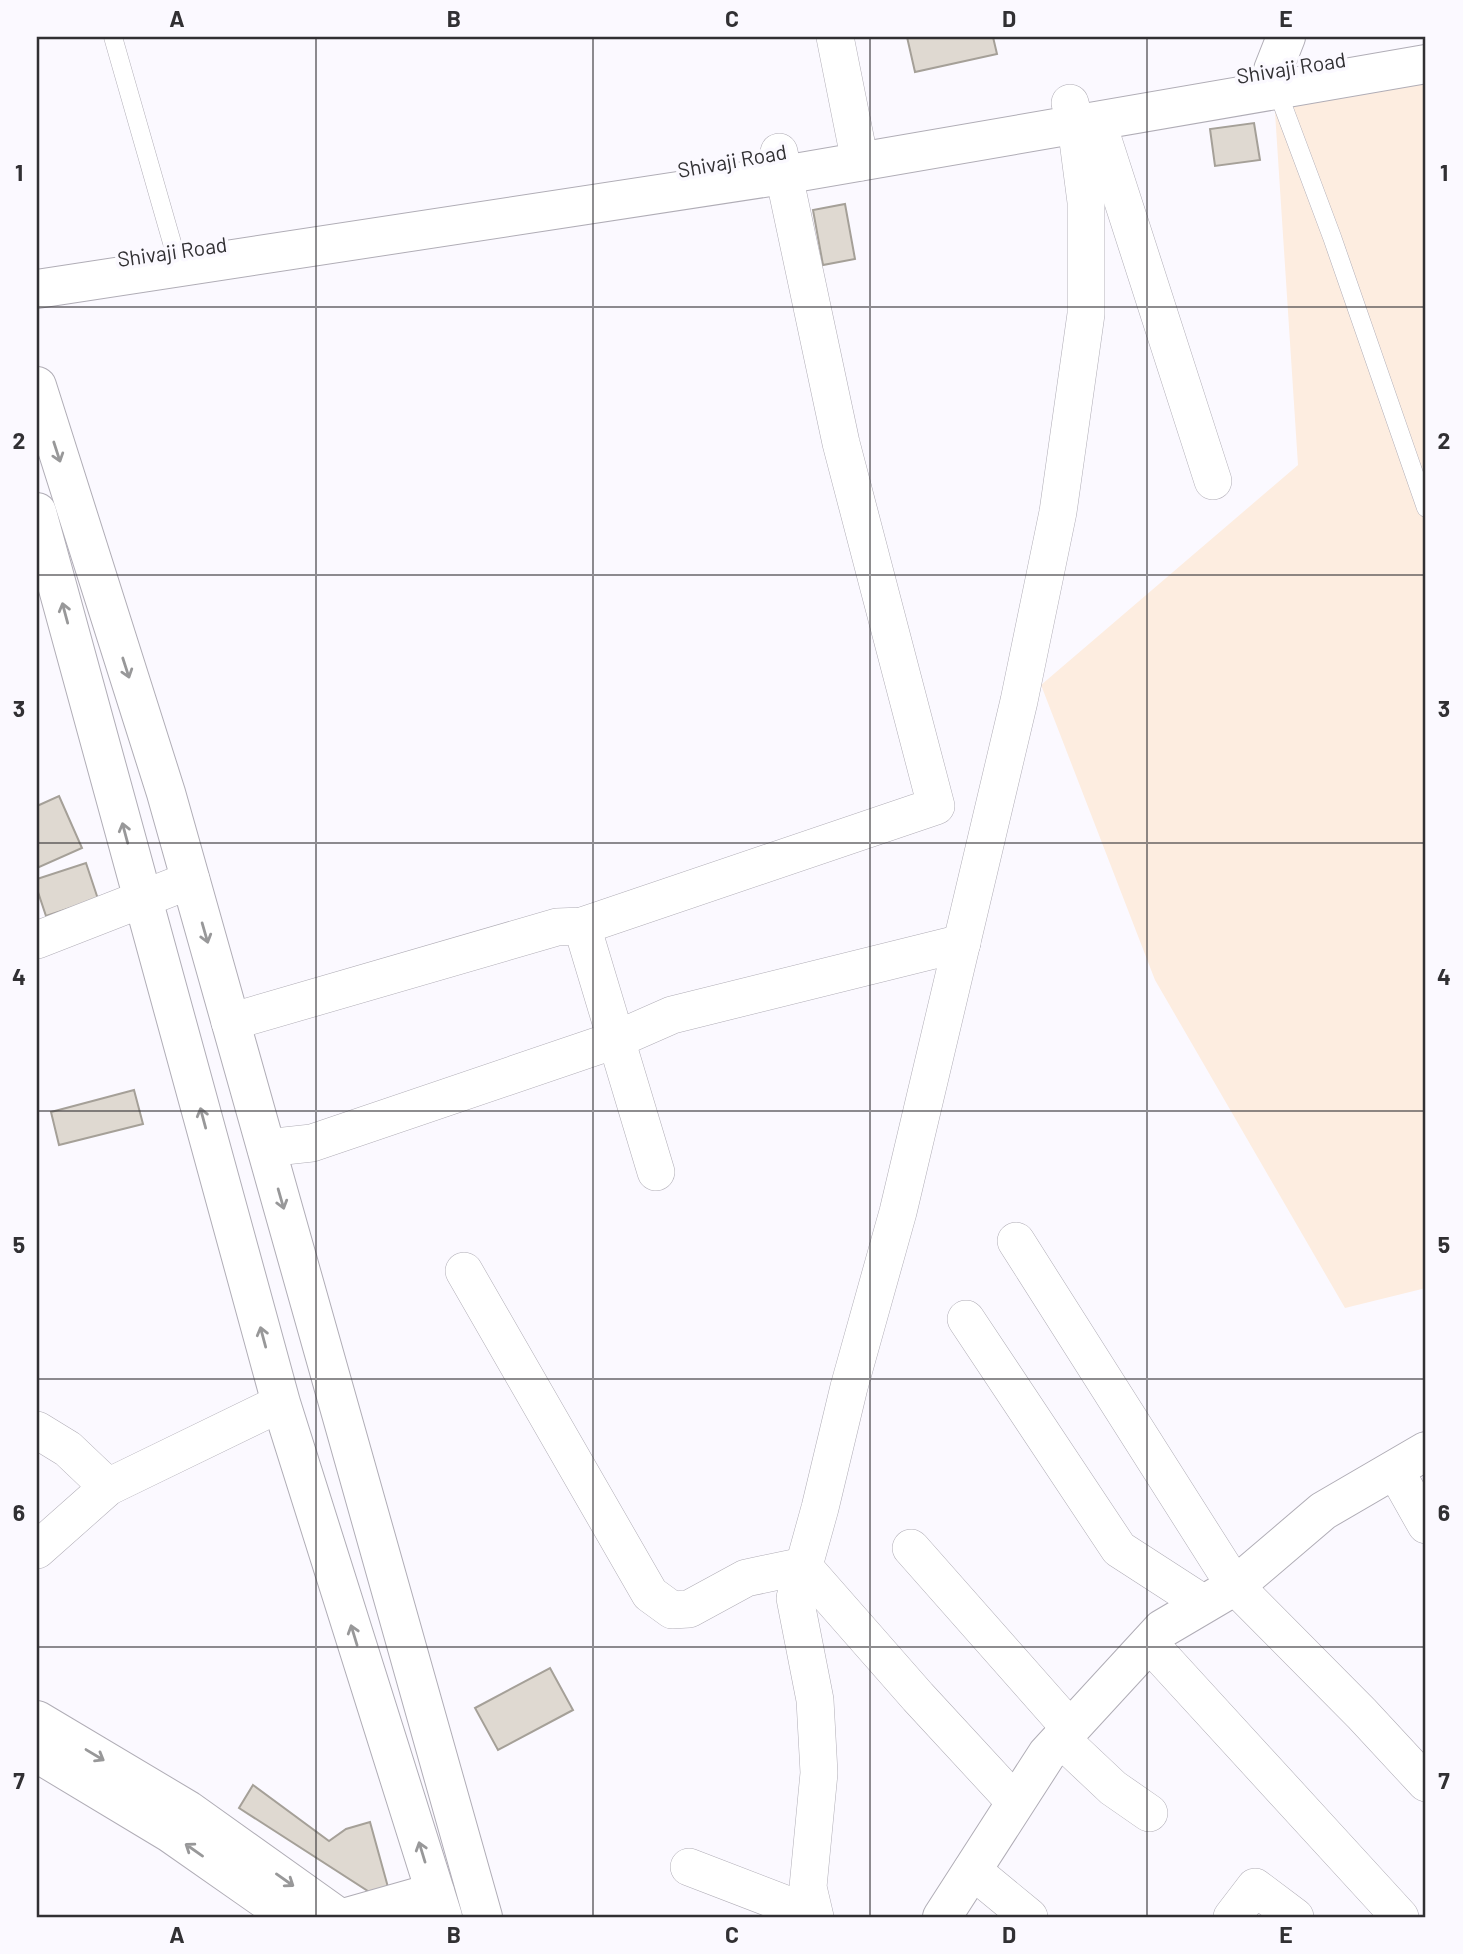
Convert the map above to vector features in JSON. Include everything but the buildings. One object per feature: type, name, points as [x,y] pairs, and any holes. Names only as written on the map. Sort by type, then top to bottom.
[{"type":"main road","name":"Shivaji Road","points":[[37,268],[177,260],[1081,116],[1153,87],[1278,65],[1426,46]]},
{"type":"main road","points":[[1278,65],[1426,64]]},
{"type":"main road","points":[[37,289],[177,260]]},
{"type":"main road","points":[[37,386],[166,793],[483,1917]]},
{"type":"main road","points":[[37,512],[282,1403],[439,1905],[347,1917]]},
{"type":"main road","points":[[942,1917],[1047,1754],[1162,1629],[1220,1595],[1323,1511],[1411,1461]]},
{"type":"main road","points":[[37,1720],[188,1810],[338,1917]]},
{"type":"main road","points":[[37,1753],[170,1833],[290,1917]]},
{"type":"street","points":[[835,37],[858,150]]},
{"type":"street","points":[[1081,116],[1213,481]]},
{"type":"street","points":[[815,1916],[808,1887],[819,1773],[815,1700],[795,1598],[849,1387],[898,1212],[1019,701],[1058,512],[1086,314],[1086,202],[1081,116]]},
{"type":"street","points":[[230,1022],[557,927],[582,926],[936,806],[841,443],[781,163]]},
{"type":"street","points":[[37,940],[191,880]]},
{"type":"street","points":[[582,926],[656,1172]]},
{"type":"street","points":[[266,1148],[312,1143],[615,1040],[672,1015],[962,943]]},
{"type":"street","points":[[1016,1241],[1220,1595]]},
{"type":"street","points":[[464,1271],[650,1594],[672,1610],[689,1609],[746,1578],[803,1566]]},
{"type":"street","points":[[966,1319],[1119,1549],[1220,1595],[1362,1714],[1426,1783]]},
{"type":"street","points":[[37,1550],[108,1487],[282,1403]]},
{"type":"street","points":[[37,1430],[68,1449],[108,1487]]},
{"type":"street","points":[[1411,1461],[1426,1525]]},
{"type":"street","points":[[911,1548],[1114,1788],[1149,1813]]},
{"type":"street","points":[[803,1566],[1015,1802]]},
{"type":"street","points":[[1149,1643],[1400,1917]]},
{"type":"street","points":[[689,1867],[815,1916]]},
{"type":"street","points":[[972,1870],[1029,1917]]},
{"type":"street","points":[[1232,1917],[1255,1887],[1295,1917]]},
{"type":"lane","points":[[113,37],[177,260]]},
{"type":"lane","points":[[1278,65],[1332,237],[1426,508]]},
{"type":"shaded area","points":[[1426,75],[1426,1288],[1345,1308],[1155,980],[1041,685],[1298,465],[1274,97]]}]
